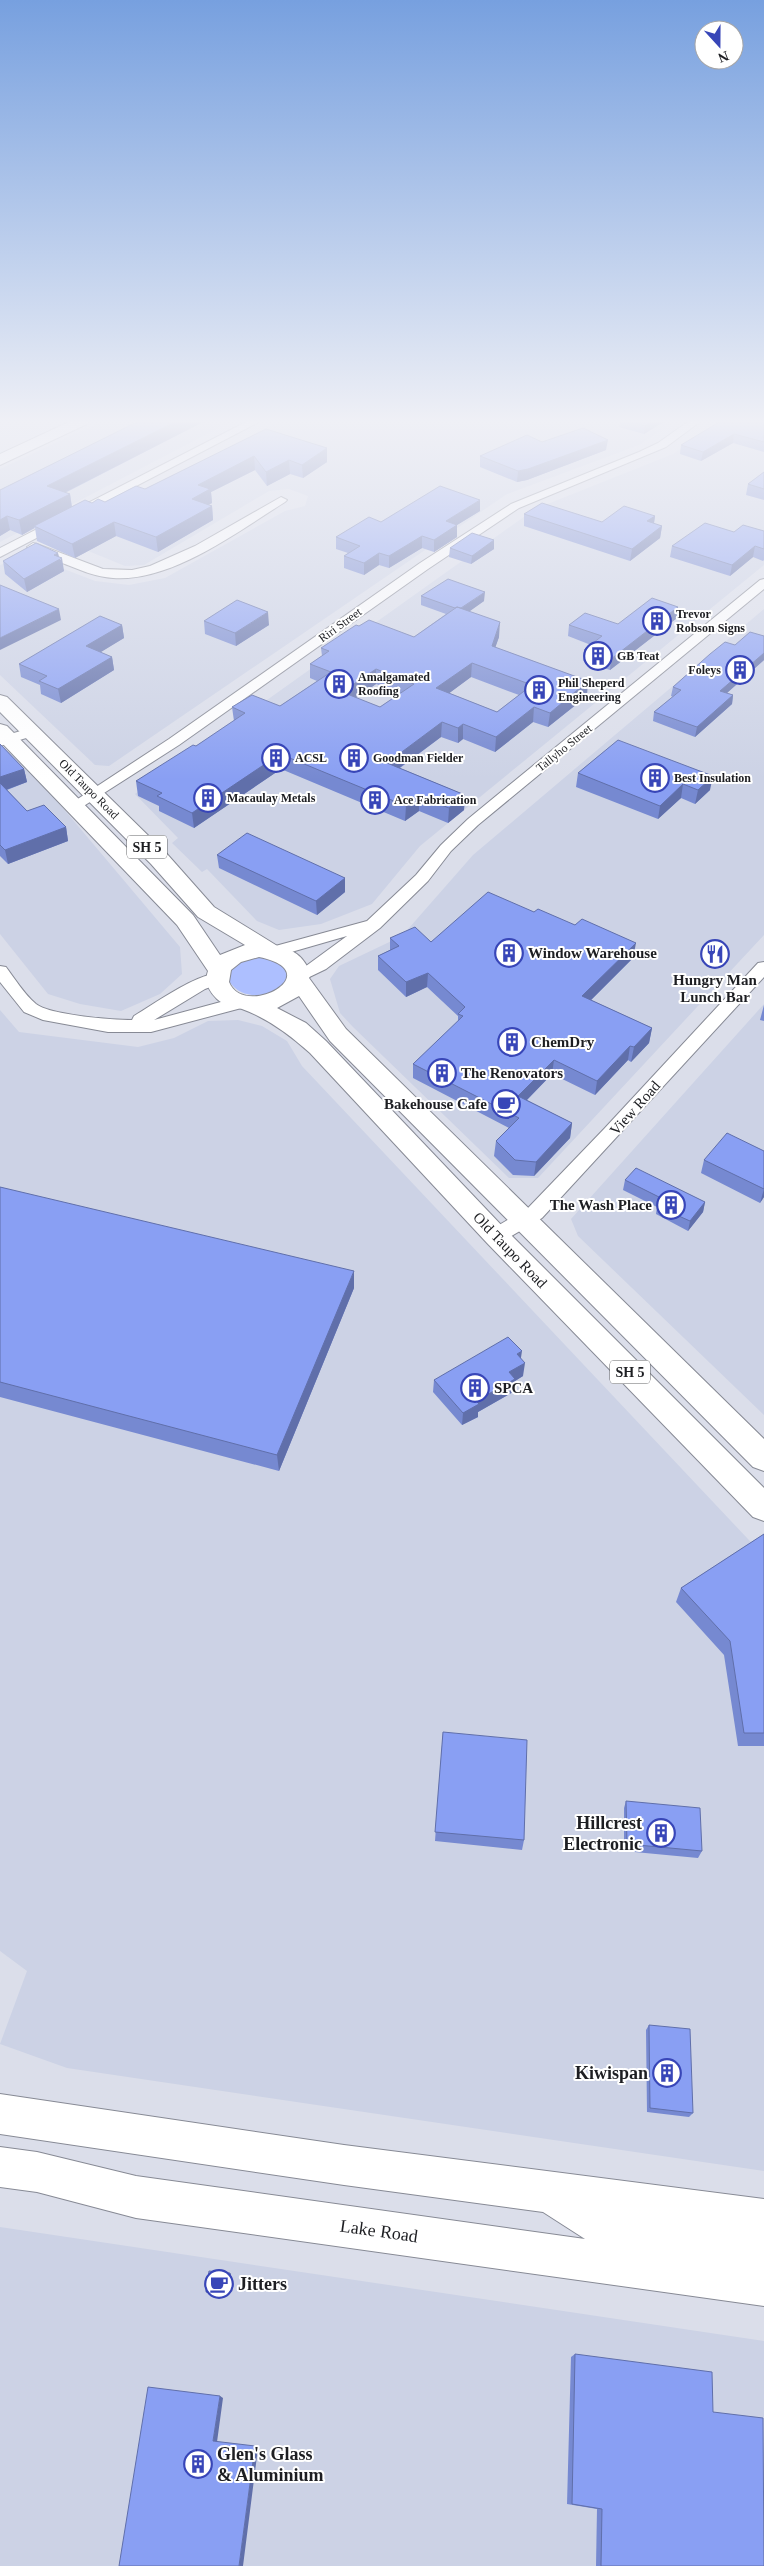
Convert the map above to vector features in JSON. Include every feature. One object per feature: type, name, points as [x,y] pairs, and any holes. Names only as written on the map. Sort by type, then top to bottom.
[{"type":"main road","name":"Old Taupo Road","points":[[0,701],[160,859],[206,912],[272,952]]},
{"type":"main road","name":"Old Taupo Road","points":[[3,737],[74,806],[185,920],[218,974]]},
{"type":"main road","points":[[218,974],[223,964],[238,954],[254,951],[272,952]]},
{"type":"main road","name":"SH 5","points":[[272,952],[283,955],[295,964],[299,979]]},
{"type":"main road","name":"SH 5","points":[[218,974],[221,990],[234,999],[246,1003]]},
{"type":"main road","name":"Old Taupo Road","points":[[299,979],[316,1000],[325,1018],[338,1035],[764,1458]]},
{"type":"main road","points":[[246,1003],[277,1000],[291,992],[299,979]]},
{"type":"main road","name":"Old Taupo Road","points":[[246,1003],[298,1029],[318,1047],[496,1236],[764,1508]]},
{"type":"main road","name":"Lake Road","points":[[0,2114],[101,2131],[550,2193],[764,2220]]},
{"type":"main road","name":"Lake Road","points":[[0,2167],[37,2172],[136,2197],[762,2285],[762,2252],[602,2226],[550,2193]]},
{"type":"street","points":[[0,554],[22,542],[94,570],[113,574],[143,572],[172,563],[211,541]]},
{"type":"street","name":"Riri Street","points":[[74,806],[182,736],[462,541]]},
{"type":"street","name":"Tallyho Street","points":[[299,979],[374,924],[422,878],[446,848],[473,822],[764,583]]},
{"type":"street","points":[[3,737],[31,732]]},
{"type":"street","name":"Tallyho Street","points":[[272,952],[374,924]]},
{"type":"street","name":"View Road","points":[[496,1236],[535,1213],[611,1134],[764,967]]},
{"type":"street","points":[[0,971],[30,1008],[43,1014],[108,1026],[151,1026],[246,1003]]},
{"type":"street","points":[[129,1026],[218,974]]},
{"type":"shaded area","points":[[64,541],[185,541],[144,565],[125,566]]},
{"type":"shaded area","points":[[232,541],[439,541],[109,766],[95,765],[0,675],[0,565],[30,556],[95,581],[129,585],[165,578]]},
{"type":"shaded area","points":[[490,541],[764,541],[764,565],[420,846],[372,904],[321,924],[279,930],[257,921],[207,869],[202,872],[172,843],[178,838],[135,794]]},
{"type":"shaded area","points":[[764,609],[764,935],[538,1178],[509,1178],[340,1013],[330,979],[339,966],[402,936],[473,855]]},
{"type":"shaded area","points":[[14,750],[180,947],[182,974],[160,994],[121,1011],[80,1004],[48,994],[0,934],[0,755]]},
{"type":"shaded area","points":[[254,956],[275,957],[291,974],[277,992],[251,995],[239,991],[229,981],[236,964]]},
{"type":"shaded area","points":[[764,1004],[764,1415],[578,1236],[571,1219]]},
{"type":"shaded area","points":[[0,1010],[19,1032],[138,1047],[174,1038],[208,1021],[238,1020],[262,1026],[287,1041],[302,1066],[764,1556],[764,2171],[67,2068],[0,2044],[27,1971],[0,1951]]},
{"type":"shaded area","points":[[0,2227],[764,2341],[764,2566],[0,2566]]},
{"type":"building","points":[[65,541],[78,541],[72,544]]},
{"type":"building","points":[[346,541],[414,541],[389,556],[379,553],[364,563],[344,556],[360,546]]},
{"type":"building","points":[[461,541],[493,541],[472,556],[450,548]]},
{"type":"building","points":[[607,541],[643,541],[632,549]]},
{"type":"building","points":[[680,541],[764,541],[764,549],[755,546],[732,565],[672,546]]},
{"type":"building","points":[[36,543],[58,553],[54,555],[62,558],[24,579],[3,561]]},
{"type":"building","points":[[448,579],[485,592],[461,608],[455,608],[421,596]]},
{"type":"building","points":[[0,585],[59,609],[0,638]]},
{"type":"building","points":[[652,598],[678,607],[611,659],[584,650],[602,636],[569,625],[585,613],[618,624]]},
{"type":"building","points":[[237,600],[268,612],[235,633],[204,621]]},
{"type":"building","points":[[457,607],[500,622],[492,646],[588,681],[550,713],[534,707],[496,737],[463,724],[458,728],[442,722],[387,763],[465,795],[449,808],[419,796],[406,806],[280,754],[192,813],[157,796],[162,793],[136,781],[193,745],[196,746],[245,713],[232,707],[252,695],[280,706],[331,672],[310,664],[329,651],[321,648],[356,625],[359,626],[369,620],[414,637]],"holes":[[[472,663],[532,685],[497,712],[436,688]],[[376,669],[414,684],[380,707],[342,692]]]},
{"type":"building","points":[[100,616],[122,625],[86,646],[112,657],[58,689],[39,681],[47,676],[19,664]]},
{"type":"building","points":[[750,632],[764,636],[764,653],[720,691],[733,695],[697,727],[654,712],[681,690],[673,687],[710,654],[725,642],[735,645]]},
{"type":"building","points":[[618,740],[713,776],[698,790],[683,784],[660,806],[578,773]]},
{"type":"building","points":[[0,744],[24,769],[0,777]]},
{"type":"building","points":[[0,783],[27,811],[44,805],[66,827],[5,850],[0,845]]},
{"type":"building","points":[[247,833],[345,878],[316,901],[217,855]]},
{"type":"building","points":[[488,892],[534,912],[538,909],[575,925],[582,919],[636,943],[582,996],[652,1028],[634,1047],[630,1046],[597,1081],[554,1060],[518,1096],[572,1123],[536,1162],[515,1160],[496,1141],[519,1118],[413,1064],[463,1016],[458,1014],[465,1007],[428,973],[406,982],[378,956],[399,946],[390,938],[415,927],[431,942]]},
{"type":"building","points":[[727,1133],[764,1151],[764,1189],[704,1160]]},
{"type":"building","points":[[636,1168],[705,1202],[690,1221],[681,1217],[658,1205],[663,1199],[625,1180]]},
{"type":"building","points":[[0,1187],[354,1271],[277,1455],[0,1382]]},
{"type":"building","name":"SPCA","points":[[508,1337],[522,1351],[517,1354],[525,1363],[509,1372],[515,1379],[476,1401],[479,1404],[463,1413],[434,1380]]},
{"type":"building","points":[[764,1534],[764,1733],[744,1733],[730,1641],[681,1588]]},
{"type":"building","points":[[443,1732],[527,1740],[524,1840],[435,1832]]},
{"type":"building","name":"Hillcrest Electronic","points":[[626,1801],[700,1808],[702,1851],[627,1844]]},
{"type":"building","name":"Kiwispan","points":[[649,2025],[690,2029],[693,2113],[650,2108]]},
{"type":"building","name":"Jitters","points":[[209,2271],[230,2273],[227,2294],[206,2292]]},
{"type":"building","points":[[575,2354],[712,2372],[713,2412],[763,2418],[764,2566],[601,2566],[602,2509],[572,2504]]},
{"type":"building","name":"Glen's Glass & Aluminium","points":[[148,2387],[220,2396],[213,2441],[255,2446],[239,2566],[119,2566]]},
{"type":"place","name":"Trevor Robson Signs","points":[[657,621]]},
{"type":"place","name":"GB Teat","points":[[598,656]]},
{"type":"place","name":"Foleys","points":[[740,670]]},
{"type":"place","name":"Amalgamated Roofing","points":[[339,684]]},
{"type":"place","name":"Phil Sheperd Engineering","points":[[539,690]]},
{"type":"place","name":"ACSL","points":[[276,758]]},
{"type":"place","name":"Goodman Fielder","points":[[354,758]]},
{"type":"place","name":"Best Insulation","points":[[655,778]]},
{"type":"place","name":"Macaulay Metals","points":[[208,798]]},
{"type":"place","name":"Ace Fabrication","points":[[375,800]]},
{"type":"place","name":"Window Warehouse","points":[[509,953]]},
{"type":"place","name":"Hungry Man Lunch Bar","points":[[715,954]]},
{"type":"place","name":"ChemDry","points":[[512,1042]]},
{"type":"place","name":"The Renovators","points":[[442,1073]]},
{"type":"place","name":"Bakehouse Cafe","points":[[506,1104]]},
{"type":"place","name":"The Wash Place","points":[[671,1205]]},
{"type":"place","name":"SPCA","points":[[475,1388]]},
{"type":"place","name":"Hillcrest Electronic","points":[[661,1833]]},
{"type":"place","name":"Kiwispan","points":[[667,2073]]},
{"type":"place","name":"Jitters","points":[[219,2284]]},
{"type":"place","name":"Glen's Glass & Aluminium","points":[[198,2464]]}]
